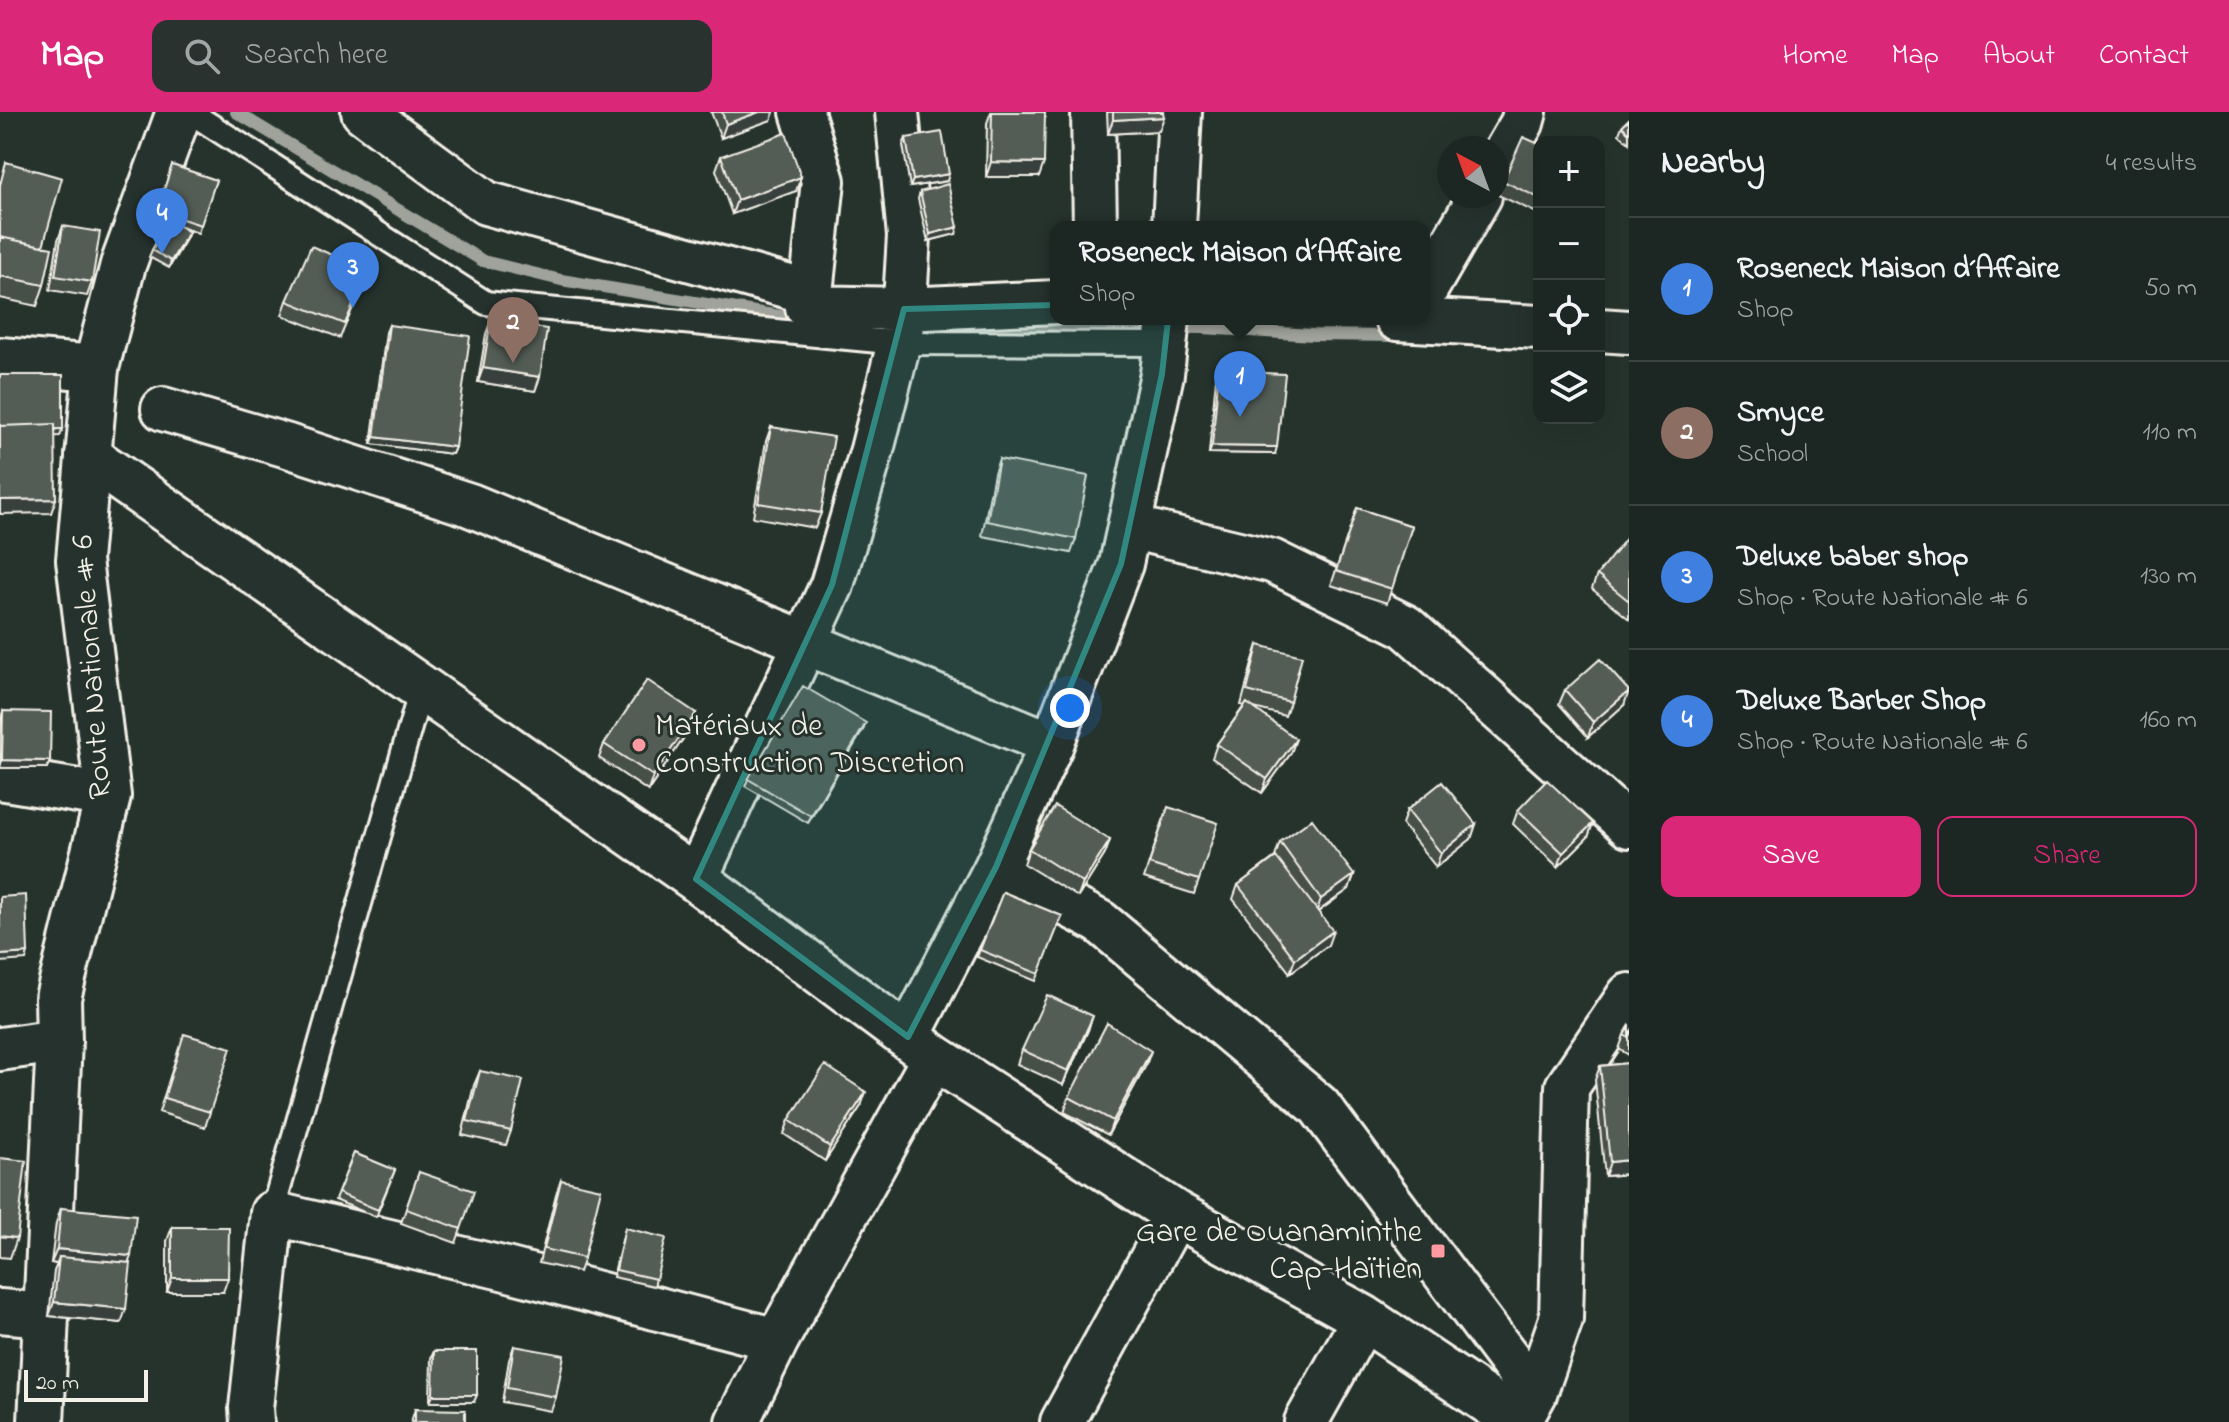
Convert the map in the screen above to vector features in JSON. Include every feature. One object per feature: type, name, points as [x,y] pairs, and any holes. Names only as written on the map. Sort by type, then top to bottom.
[{"type":"street","name":"Route Nationale # 6","points":[[41,1422],[59,1041],[58,998],[108,796],[79,560],[96,368],[123,265],[179,112]]},
{"type":"street","points":[[363,112],[486,203],[811,293]]},
{"type":"street","points":[[802,112],[823,181],[807,307],[902,324],[1050,303]]},
{"type":"street","points":[[696,879],[832,585],[872,450],[902,324],[909,236],[897,112]]},
{"type":"street","points":[[1093,112],[1095,221]]},
{"type":"street","points":[[1174,221],[1180,112]]},
{"type":"street","points":[[1509,145],[1525,112]]},
{"type":"street","points":[[1430,283],[1473,208]]},
{"type":"street","points":[[1430,320],[1533,327]]},
{"type":"street","points":[[1605,330],[1629,332]]},
{"type":"street","points":[[737,1422],[921,1047],[996,867],[1052,744],[1121,564],[1162,374],[1166,333]]},
{"type":"street","points":[[0,360],[96,368]]},
{"type":"street","points":[[163,409],[470,505],[1052,744]]},
{"type":"street","points":[[88,456],[696,879],[921,1047],[1176,1214],[1364,1318],[1525,1413]]},
{"type":"street","points":[[1130,527],[1272,561],[1405,626],[1629,826]]},
{"type":"street","points":[[0,778],[108,796]]},
{"type":"street","points":[[996,867],[1100,922],[1319,1106],[1525,1413]]},
{"type":"street","points":[[1525,1413],[1561,1319],[1567,1087],[1629,995]]},
{"type":"street","points":[[0,1049],[59,1041]]},
{"type":"street","points":[[252,1422],[272,1213],[502,1268],[777,1340]]},
{"type":"street","points":[[1062,1422],[1176,1214]]},
{"type":"street","points":[[0,1311],[45,1315]]},
{"type":"street","points":[[1306,1422],[1364,1318]]},
{"type":"lane","points":[[190,112],[486,303],[902,324],[1166,333]]},
{"type":"lane","points":[[272,1213],[421,689]]},
{"type":"highlighted area","points":[[1170,302],[1162,374],[1121,564],[996,867],[908,1037],[696,879],[832,585],[904,309]]},
{"type":"building","points":[[722,112],[759,112],[726,124]]},
{"type":"building","points":[[992,112],[1045,112],[1044,163],[991,162]]},
{"type":"building","points":[[1113,112],[1163,112],[1164,117],[1113,120]]},
{"type":"building","points":[[1629,119],[1629,133],[1622,126]]},
{"type":"building","points":[[942,132],[949,174],[913,180],[906,138]]},
{"type":"building","points":[[786,133],[801,177],[737,200],[721,156]]},
{"type":"building","points":[[1523,137],[1533,141],[1533,195],[1509,184],[1509,168]]},
{"type":"building","points":[[6,162],[62,178],[43,246],[0,237],[0,185]]},
{"type":"building","points":[[172,165],[216,180],[201,225],[157,211]]},
{"type":"building","points":[[948,184],[958,227],[930,234],[920,192]]},
{"type":"building","points":[[169,220],[189,232],[171,261],[152,250]]},
{"type":"building","points":[[63,226],[100,232],[92,282],[55,276]]},
{"type":"building","points":[[0,237],[52,248],[44,285],[0,276]]},
{"type":"building","points":[[311,246],[368,270],[345,324],[287,301]]},
{"type":"building","points":[[491,320],[547,329],[540,377],[483,368]]},
{"type":"building","points":[[389,325],[470,336],[455,447],[374,437]]},
{"type":"building","points":[[1219,371],[1285,374],[1277,447],[1212,446]]},
{"type":"building","points":[[0,375],[63,375],[63,429],[55,429],[55,424],[0,426]]},
{"type":"building","points":[[55,424],[56,499],[0,500],[0,426]]},
{"type":"building","points":[[771,427],[834,437],[821,513],[758,503]]},
{"type":"building","points":[[999,459],[1088,476],[1076,539],[987,521]]},
{"type":"building","points":[[1357,508],[1412,526],[1392,589],[1336,571]]},
{"type":"building","points":[[1629,535],[1629,601],[1597,575]]},
{"type":"building","points":[[1258,645],[1302,656],[1290,702],[1247,691]]},
{"type":"building","points":[[1600,659],[1629,691],[1593,722],[1565,690]]},
{"type":"building","points":[[647,680],[696,713],[653,776],[604,744]]},
{"type":"building","points":[[803,686],[866,723],[811,816],[748,779]]},
{"type":"building","points":[[1247,703],[1296,739],[1267,779],[1217,744]]},
{"type":"building","points":[[3,711],[51,712],[50,761],[2,760]]},
{"type":"building","points":[[1547,780],[1593,823],[1563,853],[1518,810]]},
{"type":"building","points":[[1442,782],[1476,824],[1441,853],[1407,810]]},
{"type":"building","points":[[1055,806],[1110,840],[1083,883],[1029,849]]},
{"type":"building","points":[[1168,807],[1218,823],[1199,880],[1149,864]]},
{"type":"building","points":[[1312,819],[1354,875],[1321,899],[1280,842]]},
{"type":"building","points":[[1276,857],[1333,931],[1295,959],[1238,885]]},
{"type":"building","points":[[1003,892],[1062,916],[1039,974],[980,950]]},
{"type":"building","points":[[26,895],[28,953],[0,955],[0,897]]},
{"type":"building","points":[[1047,995],[1093,1016],[1068,1071],[1022,1050]]},
{"type":"building","points":[[1107,1023],[1151,1051],[1113,1121],[1069,1097]]},
{"type":"building","points":[[184,1034],[231,1048],[210,1112],[164,1098]]},
{"type":"building","points":[[1629,1063],[1629,1160],[1610,1162],[1600,1066]]},
{"type":"building","points":[[825,1065],[866,1092],[830,1147],[789,1120]]},
{"type":"building","points":[[480,1071],[523,1080],[511,1131],[467,1121]]},
{"type":"building","points":[[354,1153],[395,1170],[378,1210],[338,1193]]},
{"type":"building","points":[[0,1158],[26,1161],[17,1238],[0,1236]]},
{"type":"building","points":[[419,1172],[474,1191],[461,1229],[406,1209]]},
{"type":"building","points":[[561,1180],[601,1189],[584,1258],[544,1249]]},
{"type":"building","points":[[61,1208],[136,1215],[131,1256],[57,1249]]},
{"type":"building","points":[[172,1227],[229,1227],[228,1278],[172,1278]]},
{"type":"building","points":[[625,1228],[666,1238],[656,1279],[616,1270]]},
{"type":"building","points":[[59,1257],[131,1263],[126,1309],[54,1302]]},
{"type":"building","points":[[514,1346],[564,1355],[556,1397],[507,1388]]},
{"type":"building","points":[[434,1351],[477,1351],[477,1395],[433,1395]]},
{"type":"building","points":[[415,1409],[465,1410],[465,1422],[415,1422]]},
{"type":"waterway","points":[[236,112],[483,261],[561,280],[804,320]]},
{"type":"waterway","points":[[979,326],[1203,328],[1313,335],[1400,336]]},
{"type":"place","name":"Deluxe Barber Shop","points":[[162,254]]},
{"type":"place","name":"Deluxe baber shop","points":[[353,308]]},
{"type":"place","name":"Smyce","points":[[513,363]]},
{"type":"place","name":"Roseneck Maison d´Affaire","points":[[1240,417]]},
{"type":"place","name":"Matériaux de Construction Discretion","points":[[639,745]]},
{"type":"place","name":"Gare de Ouanaminthe Cap-Haïtien","points":[[1438,1251]]}]
